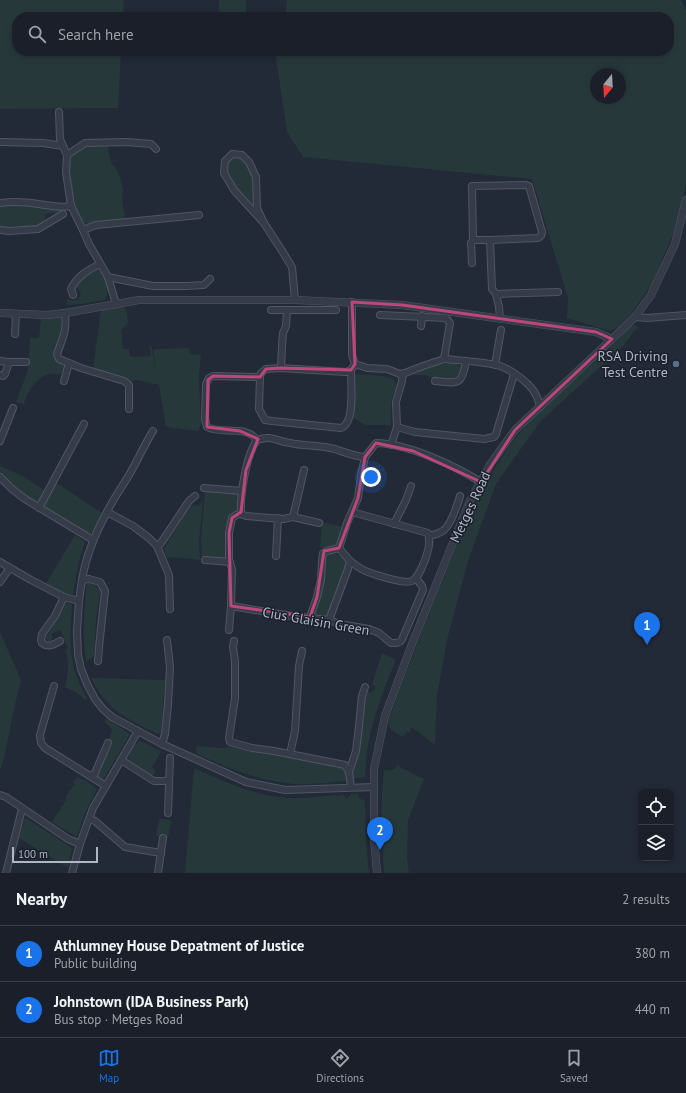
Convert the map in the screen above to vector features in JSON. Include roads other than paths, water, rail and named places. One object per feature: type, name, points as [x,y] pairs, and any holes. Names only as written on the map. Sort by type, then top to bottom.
[{"type":"street","points":[[59,112],[60,139],[67,155],[66,172],[71,206],[89,244],[108,277],[116,304]]},
{"type":"street","points":[[0,142],[63,146]]},
{"type":"street","points":[[67,155],[85,143],[126,142],[151,144],[156,149]]},
{"type":"street","points":[[264,223],[234,190],[224,173],[224,161],[232,154],[242,154],[249,162],[256,177],[257,208],[264,223],[292,267],[296,300]]},
{"type":"street","points":[[472,263],[472,186],[529,186],[542,232],[541,236],[538,238],[473,240]]},
{"type":"street","name":"Metges Road","points":[[377,873],[374,837],[374,769],[385,716],[412,644],[469,503],[491,463],[515,430],[635,317],[651,295],[675,244],[686,200]]},
{"type":"street","points":[[0,203],[12,201],[64,208],[71,206]]},
{"type":"street","points":[[0,230],[9,231],[38,229],[64,214]]},
{"type":"street","points":[[83,230],[96,225],[198,215]]},
{"type":"street","points":[[490,240],[492,289],[496,294],[500,318]]},
{"type":"street","points":[[73,295],[70,289],[74,282],[85,272],[100,264]]},
{"type":"street","points":[[108,277],[153,286],[204,285],[210,279]]},
{"type":"street","points":[[496,294],[558,292]]},
{"type":"street","points":[[0,313],[46,315],[139,300],[296,300],[352,302],[402,305],[500,318],[596,332],[612,339]]},
{"type":"street","points":[[351,370],[340,372],[281,368],[266,370],[261,373],[260,377],[260,409],[265,420],[341,428],[347,424],[350,416],[352,390],[351,370],[354,364],[352,355],[352,302]]},
{"type":"street","points":[[272,310],[336,310]]},
{"type":"street","points":[[281,368],[283,333],[286,326],[287,310]]},
{"type":"street","points":[[65,313],[65,332],[57,354],[59,358],[69,364],[124,381],[130,385],[130,409]]},
{"type":"street","points":[[15,334],[16,314]]},
{"type":"street","points":[[380,315],[446,318],[450,323],[444,359]]},
{"type":"street","points":[[635,317],[647,318],[686,315]]},
{"type":"street","points":[[421,326],[422,316]]},
{"type":"street","points":[[495,365],[501,330]]},
{"type":"street","points":[[354,364],[367,368],[387,368],[400,374],[444,359],[495,365],[514,374],[529,385],[536,395],[540,407]]},
{"type":"street","points":[[0,361],[26,362]]},
{"type":"street","points":[[0,375],[3,376],[5,374],[9,362]]},
{"type":"street","points":[[435,381],[453,383],[458,382],[462,379],[466,362]]},
{"type":"street","points":[[64,381],[69,364]]},
{"type":"street","points":[[391,445],[397,427],[396,402],[403,374]]},
{"type":"street","points":[[397,427],[415,432],[484,438],[494,437],[514,374]]},
{"type":"street","points":[[257,440],[249,433],[240,431],[212,430],[207,427],[205,419],[206,384],[209,378],[213,376],[260,377]]},
{"type":"street","points":[[0,441],[13,408]]},
{"type":"street","points":[[39,508],[84,424]]},
{"type":"street","points":[[153,431],[146,441],[130,474],[113,500],[93,540],[85,562],[79,601],[78,650],[81,669],[86,684],[95,699],[108,713],[138,731],[162,744],[246,782],[284,790],[374,787]]},
{"type":"street","points":[[242,514],[242,491],[246,470],[253,446],[257,440],[271,437],[290,443],[331,448],[365,458]]},
{"type":"street","points":[[340,548],[358,498],[365,458],[376,443],[391,445],[413,451],[451,466],[481,482]]},
{"type":"street","points":[[293,517],[304,470]]},
{"type":"street","points":[[0,478],[25,499],[93,540]]},
{"type":"street","points":[[394,524],[411,486]]},
{"type":"street","points":[[204,488],[242,491]]},
{"type":"street","points":[[157,546],[161,543],[189,501],[195,496]]},
{"type":"street","points":[[429,536],[444,530],[448,525],[460,496]]},
{"type":"street","points":[[107,512],[133,526],[157,546],[169,575],[170,609]]},
{"type":"street","points":[[340,548],[350,561],[360,569],[407,583],[412,582],[416,578],[428,552],[430,540],[428,534],[352,512]]},
{"type":"street","points":[[229,630],[232,569],[228,547],[232,518],[236,515],[242,514],[246,516],[283,519],[293,517],[319,523]]},
{"type":"street","points":[[276,556],[278,518]]},
{"type":"street","points":[[310,618],[318,597],[323,553],[340,548]]},
{"type":"street","points":[[205,560],[230,562]]},
{"type":"street","points":[[329,620],[345,581],[350,561]]},
{"type":"street","points":[[0,562],[46,589],[64,597],[79,601]]},
{"type":"street","points":[[0,582],[10,568]]},
{"type":"street","name":"Cius Glaisin Green","points":[[231,606],[292,616],[329,620],[340,624],[369,629],[379,633],[391,643],[397,644],[403,637],[423,590],[416,578]]},
{"type":"street","points":[[82,580],[89,579],[100,582],[106,591],[102,608],[98,661]]},
{"type":"street","points":[[60,641],[50,646],[42,642],[41,637],[55,616],[64,597]]},
{"type":"street","points":[[162,744],[165,734],[170,668],[167,640]]},
{"type":"street","points":[[234,641],[235,698],[229,738],[230,742],[252,748],[345,765],[349,772],[351,787]]},
{"type":"street","points":[[290,754],[295,731],[299,666],[302,651]]},
{"type":"street","points":[[54,686],[40,735],[40,743],[45,748],[106,786]]},
{"type":"street","points":[[349,772],[356,751],[362,696],[365,687]]},
{"type":"street","points":[[72,873],[80,844],[93,808],[138,731]]},
{"type":"street","points":[[91,776],[95,773],[108,743]]},
{"type":"street","points":[[168,813],[170,758]]},
{"type":"street","points":[[120,760],[154,780],[169,782]]},
{"type":"street","points":[[0,795],[6,797],[68,839],[80,844]]},
{"type":"street","points":[[6,873],[22,809]]},
{"type":"street","points":[[90,819],[95,821],[125,847],[161,854]]},
{"type":"street","points":[[158,873],[163,838]]},
{"type":"place","name":"RSA Driving Test Centre","points":[[676,364]]},
{"type":"place","name":"Athlumney House Depatment of Justice","points":[[647,645]]},
{"type":"place","name":"Johnstown (IDA Business Park)","points":[[380,850]]}]
